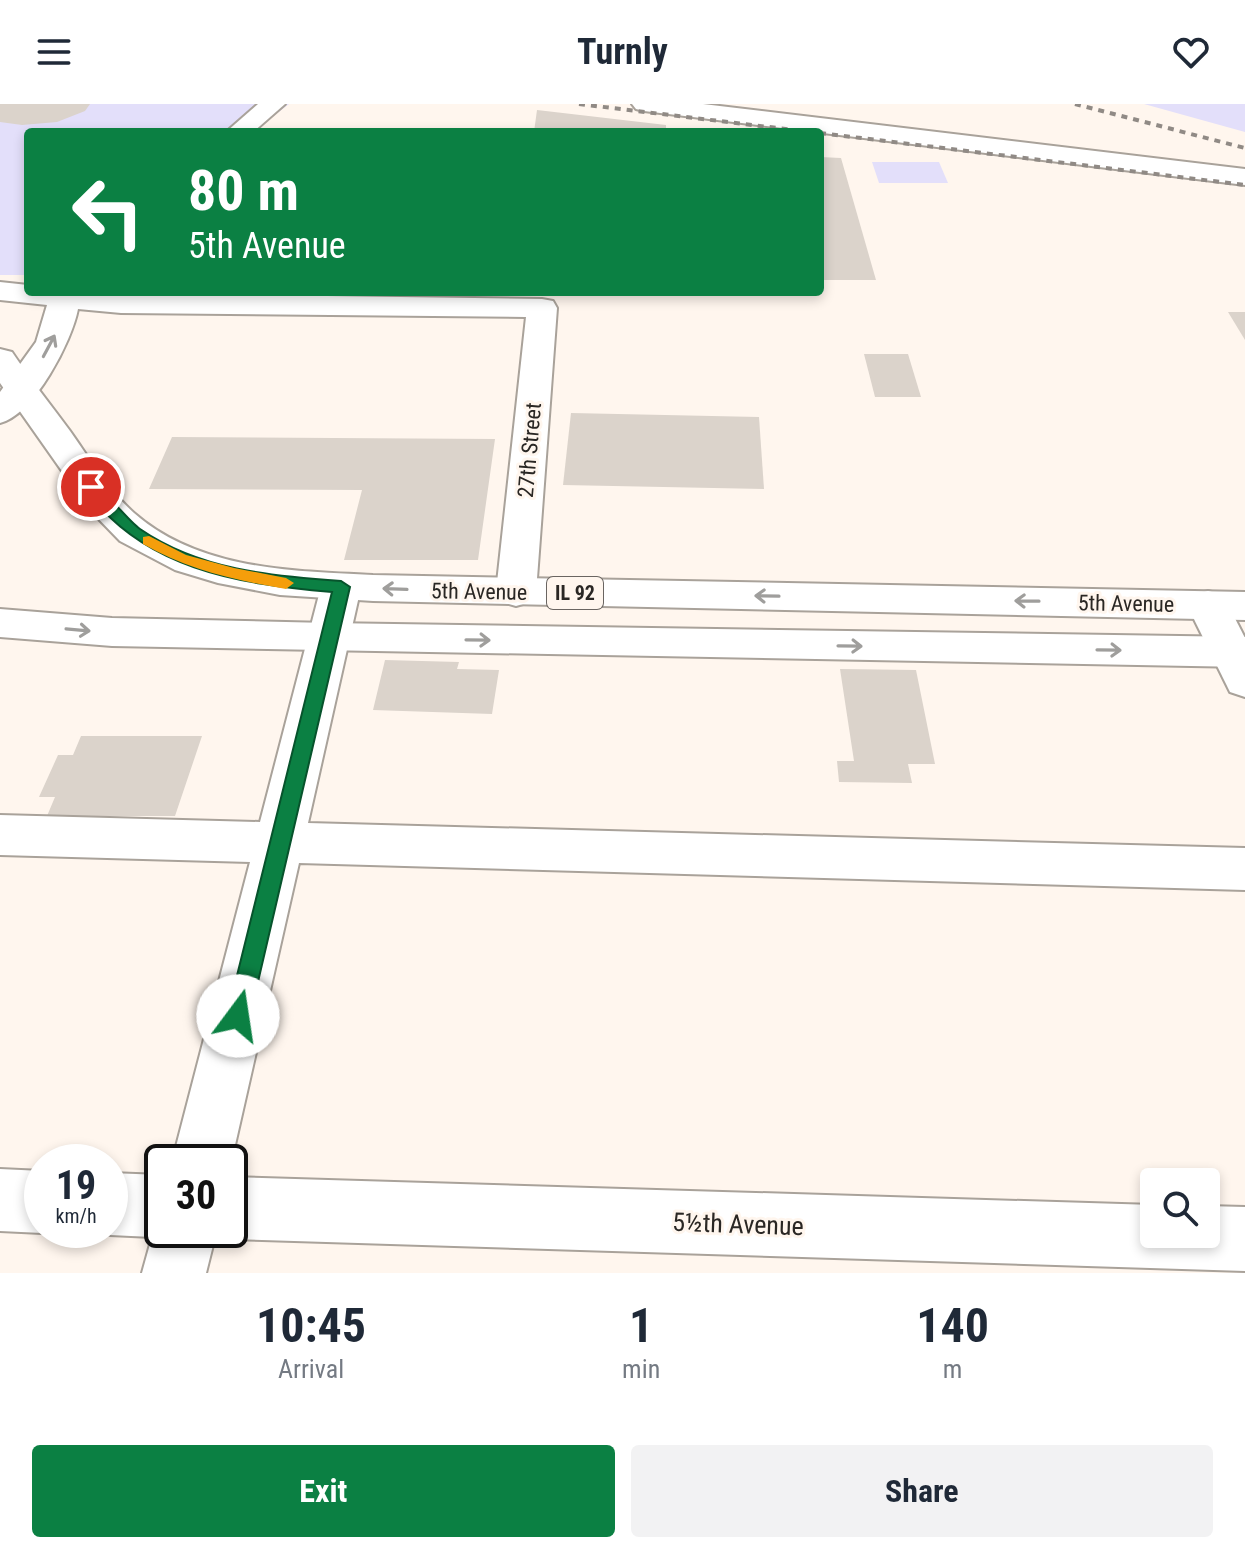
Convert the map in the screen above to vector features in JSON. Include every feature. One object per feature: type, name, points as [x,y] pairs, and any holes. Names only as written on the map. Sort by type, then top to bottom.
[{"type":"street","points":[[243,128],[273,104]]},
{"type":"street","points":[[644,104],[1245,177]]},
{"type":"street","points":[[0,291],[24,293]]},
{"type":"street","points":[[7,387],[41,360],[62,322],[63,296]]},
{"type":"street","name":"27th Street","points":[[69,296],[121,304],[542,308],[516,592]]},
{"type":"street","name":"5th Avenue","points":[[7,387],[103,503],[133,531],[180,559],[233,574],[301,586],[1227,605]]},
{"type":"street","points":[[206,1144],[341,587]]},
{"type":"street","points":[[1227,605],[1240,662]]},
{"type":"street","name":"IL 92","points":[[0,623],[112,632],[1240,662]]},
{"type":"street","points":[[0,835],[1245,869]]},
{"type":"street","points":[[0,1200],[24,1201]]},
{"type":"street","name":"5½th Avenue","points":[[248,1209],[1245,1239]]},
{"type":"street","points":[[174,1273],[180,1248]]},
{"type":"shaded area","points":[[0,104],[289,104],[258,128],[24,128],[24,275],[0,275]]},
{"type":"shaded area","points":[[1144,104],[1245,104],[1245,132]]},
{"type":"shaded area","points":[[872,162],[939,162],[948,183],[879,183]]},
{"type":"building","points":[[0,104],[90,104],[85,111],[57,122],[22,125],[0,122]]},
{"type":"building","points":[[537,110],[666,125],[666,128],[535,128]]},
{"type":"building","points":[[824,157],[841,158],[876,280],[824,280]]},
{"type":"building","points":[[1228,312],[1245,312],[1245,340]]},
{"type":"building","points":[[864,354],[908,354],[921,397],[875,397]]},
{"type":"building","points":[[571,413],[759,417],[764,489],[563,485]]},
{"type":"building","points":[[172,437],[495,439],[478,560],[344,560],[362,490],[149,489]]},
{"type":"building","points":[[385,660],[459,662],[457,669],[499,670],[492,714],[373,710]]},
{"type":"building","points":[[840,669],[916,670],[935,764],[908,764],[912,783],[839,782],[837,761],[854,761]]},
{"type":"building","points":[[81,736],[202,736],[175,816],[47,816],[55,797],[39,797],[58,755],[73,755]]},
{"type":"railway","points":[[579,104],[777,128]]},
{"type":"railway","points":[[1075,104],[1245,148]]},
{"type":"railway","points":[[824,133],[1245,185]]},
{"type":"slow traffic","points":[[149,541],[180,559],[233,574],[286,583]]},
{"type":"route","points":[[91,487],[133,531],[180,559],[233,574],[301,586],[341,587],[238,1016]]}]
